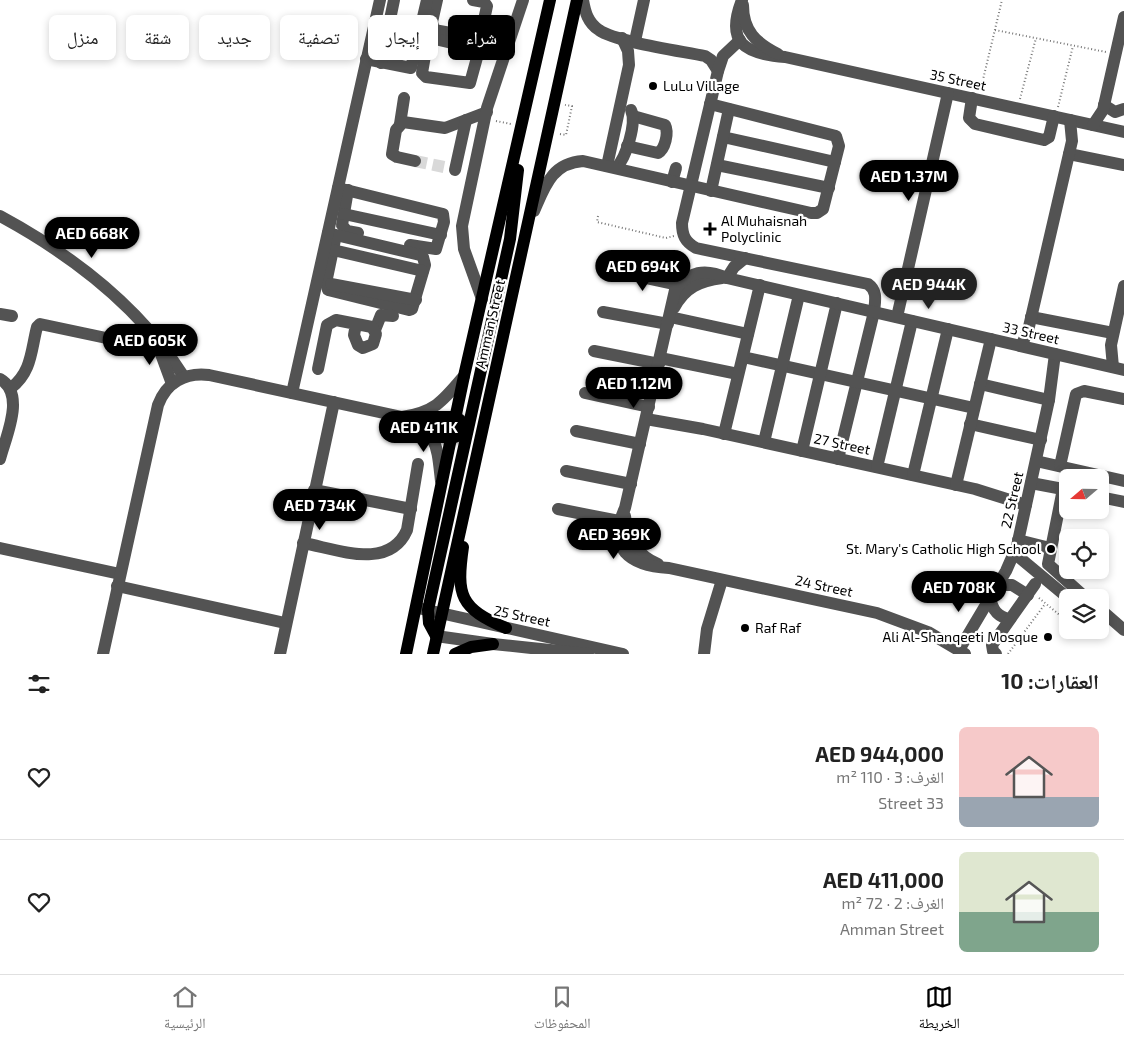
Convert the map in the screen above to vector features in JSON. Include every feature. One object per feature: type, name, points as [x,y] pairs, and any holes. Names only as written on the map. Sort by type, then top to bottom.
[{"type":"main road","name":"Amman Street","points":[[406,654],[422,608],[442,489],[464,376],[550,0]]},
{"type":"main road","name":"Amman Street","points":[[432,654],[577,0]]},
{"type":"main road","points":[[436,636],[422,608],[510,239],[516,195],[520,132]]},
{"type":"main road","points":[[466,497],[467,522],[459,575],[461,591],[476,613],[506,628]]},
{"type":"main road","points":[[455,654],[471,647],[493,644]]},
{"type":"street","points":[[333,240],[420,255],[424,266],[414,306],[409,310],[332,292],[326,286],[333,240],[366,59],[380,0]]},
{"type":"street","points":[[380,63],[394,0]]},
{"type":"street","points":[[366,59],[411,68],[427,0]]},
{"type":"street","points":[[437,0],[432,25],[434,30],[444,37],[477,49],[478,54],[470,83],[426,76],[422,73],[421,68],[428,42],[432,39],[444,37],[479,37],[487,6],[484,2],[473,0]]},
{"type":"street","points":[[482,299],[461,234],[487,112],[523,0]]},
{"type":"street","points":[[582,0],[586,15],[598,30],[641,43],[705,56],[715,65],[718,71]]},
{"type":"street","points":[[641,43],[644,0]]},
{"type":"street","points":[[743,0],[736,20],[740,40],[757,54],[785,57]]},
{"type":"street","points":[[743,0],[745,23],[754,39],[760,45],[785,57]]},
{"type":"street","points":[[1093,125],[1101,116],[1124,17]]},
{"type":"street","points":[[612,167],[629,58],[622,38]]},
{"type":"street","points":[[740,40],[724,56],[718,71],[690,187],[682,231],[689,244],[696,248],[868,284],[875,292],[874,312],[838,459]]},
{"type":"street","name":"35 Street","points":[[785,57],[1124,132]]},
{"type":"street","points":[[897,317],[948,93]]},
{"type":"street","points":[[612,167],[623,159],[633,116],[623,95]]},
{"type":"street","points":[[404,98],[400,124],[396,130],[392,154],[414,161]]},
{"type":"street","points":[[978,100],[970,118],[972,123],[1044,140],[1049,137],[1055,117]]},
{"type":"street","points":[[526,227],[548,180],[554,172],[573,162],[583,161],[814,214],[823,209],[839,142],[834,134],[710,104]]},
{"type":"street","points":[[1104,105],[1115,112],[1124,109]]},
{"type":"street","points":[[711,191],[729,109]]},
{"type":"street","points":[[400,124],[407,122],[445,128],[487,112]]},
{"type":"street","points":[[627,146],[658,153],[663,149],[667,130],[665,126],[633,116]]},
{"type":"street","points":[[466,120],[449,168],[471,184]]},
{"type":"street","points":[[1021,346],[1031,317],[1069,154],[1072,134],[1070,120]]},
{"type":"street","points":[[723,137],[835,162]]},
{"type":"street","points":[[1069,154],[1124,165]]},
{"type":"street","points":[[717,164],[829,188]]},
{"type":"street","points":[[672,182],[676,168]]},
{"type":"street","points":[[343,189],[440,212],[444,218],[441,235],[344,214],[343,189]]},
{"type":"street","points":[[0,216],[36,237],[87,273],[123,304],[156,338],[184,377]]},
{"type":"street","points":[[292,393],[303,346],[333,240]]},
{"type":"street","points":[[727,278],[734,267],[745,258]]},
{"type":"street","points":[[613,271],[678,285],[672,302],[669,321]]},
{"type":"street","name":"33 Street","points":[[678,285],[692,274],[703,271],[715,272],[727,278],[1118,368]]},
{"type":"street","name":"33 Street","points":[[669,321],[686,290],[704,280],[727,278]]},
{"type":"street","points":[[724,434],[760,285]]},
{"type":"street","points":[[1118,368],[1110,352],[1124,286]]},
{"type":"street","points":[[764,442],[799,294]]},
{"type":"street","points":[[802,451],[837,303]]},
{"type":"street","points":[[603,312],[748,334]]},
{"type":"street","points":[[356,324],[355,341],[363,348],[373,344],[375,330],[381,315],[393,316]]},
{"type":"street","points":[[1031,317],[1113,333]]},
{"type":"street","points":[[318,369],[329,322],[336,320],[372,327],[375,330]]},
{"type":"street","name":"24 Street","points":[[669,321],[631,484],[625,508],[619,521],[621,545],[628,556],[638,564],[651,568],[669,568]]},
{"type":"street","points":[[877,467],[912,321]]},
{"type":"street","points":[[11,388],[23,377],[28,368],[36,330],[40,324],[144,346]]},
{"type":"street","points":[[913,475],[948,329]]},
{"type":"street","points":[[156,338],[172,384]]},
{"type":"street","points":[[956,485],[991,339]]},
{"type":"street","points":[[303,346],[322,349]]},
{"type":"street","points":[[594,351],[738,374]]},
{"type":"street","name":"22 Street","points":[[959,650],[1014,553],[1060,355]]},
{"type":"street","points":[[742,357],[974,408]]},
{"type":"street","points":[[103,654],[158,405],[172,384],[184,377],[202,374],[402,417],[422,426],[432,437],[438,450],[442,489]]},
{"type":"street","points":[[402,417],[423,413],[435,407],[464,376]]},
{"type":"street","points":[[0,379],[11,388],[14,401],[0,459]]},
{"type":"street","points":[[980,384],[1049,400]]},
{"type":"street","points":[[1060,466],[1076,394],[1084,391],[1124,399]]},
{"type":"street","name":"27 Street","points":[[584,393],[703,429],[1027,501]]},
{"type":"street","points":[[280,654],[334,402]]},
{"type":"street","points":[[970,424],[1041,440]]},
{"type":"street","points":[[576,431],[640,444]]},
{"type":"street","points":[[1036,461],[1124,480]]},
{"type":"street","points":[[303,543],[370,555],[393,549],[404,537],[411,509],[418,464]]},
{"type":"street","points":[[566,471],[631,484]]},
{"type":"street","points":[[1031,483],[1059,488]]},
{"type":"street","points":[[314,490],[411,509]]},
{"type":"street","points":[[1109,499],[1124,502]]},
{"type":"street","name":"24 Street","points":[[625,508],[627,532],[636,550],[652,562],[669,568],[877,613],[928,632],[959,650]]},
{"type":"street","points":[[558,509],[619,521]]},
{"type":"street","points":[[1059,513],[1048,560],[1050,566],[1076,589]]},
{"type":"street","points":[[1018,540],[1050,548]]},
{"type":"street","points":[[0,548],[286,623]]},
{"type":"street","points":[[1014,553],[1059,590]]},
{"type":"street","points":[[704,654],[708,624],[718,579]]},
{"type":"street","points":[[996,654],[992,645],[1031,590],[1012,585],[997,585]]},
{"type":"street","points":[[989,598],[994,610],[1004,618],[1010,619]]},
{"type":"street","name":"25 Street","points":[[422,608],[623,654]]},
{"type":"street","points":[[1109,617],[1124,630]]},
{"type":"street","points":[[697,654],[708,624]]},
{"type":"street","name":"25 Street","points":[[436,636],[588,654]]},
{"type":"path","points":[[978,100],[987,92],[981,91],[1002,0]]},
{"type":"path","points":[[995,30],[1116,54]]},
{"type":"path","points":[[1018,108],[1036,38]]},
{"type":"path","points":[[1055,117],[1073,46]]},
{"type":"path","points":[[566,135],[572,106]]},
{"type":"path","points":[[598,216],[597,222],[660,237],[672,237],[682,231]]},
{"type":"path","points":[[1031,590],[1059,615]]},
{"type":"path","points":[[1008,654],[1045,604]]},
{"type":"tunnel","points":[[415,161],[444,167]]},
{"type":"place","name":"LuLu Village","points":[[653,86]]},
{"type":"place","name":"Al Muhaisnah Polyclinic","points":[[710,229]]},
{"type":"place","name":"St. Mary's Catholic High School","points":[[1051,549]]},
{"type":"place","name":"Raf Raf","points":[[745,628]]},
{"type":"place","name":"Ali Al-Shanqeeti Mosque","points":[[1048,637]]}]
